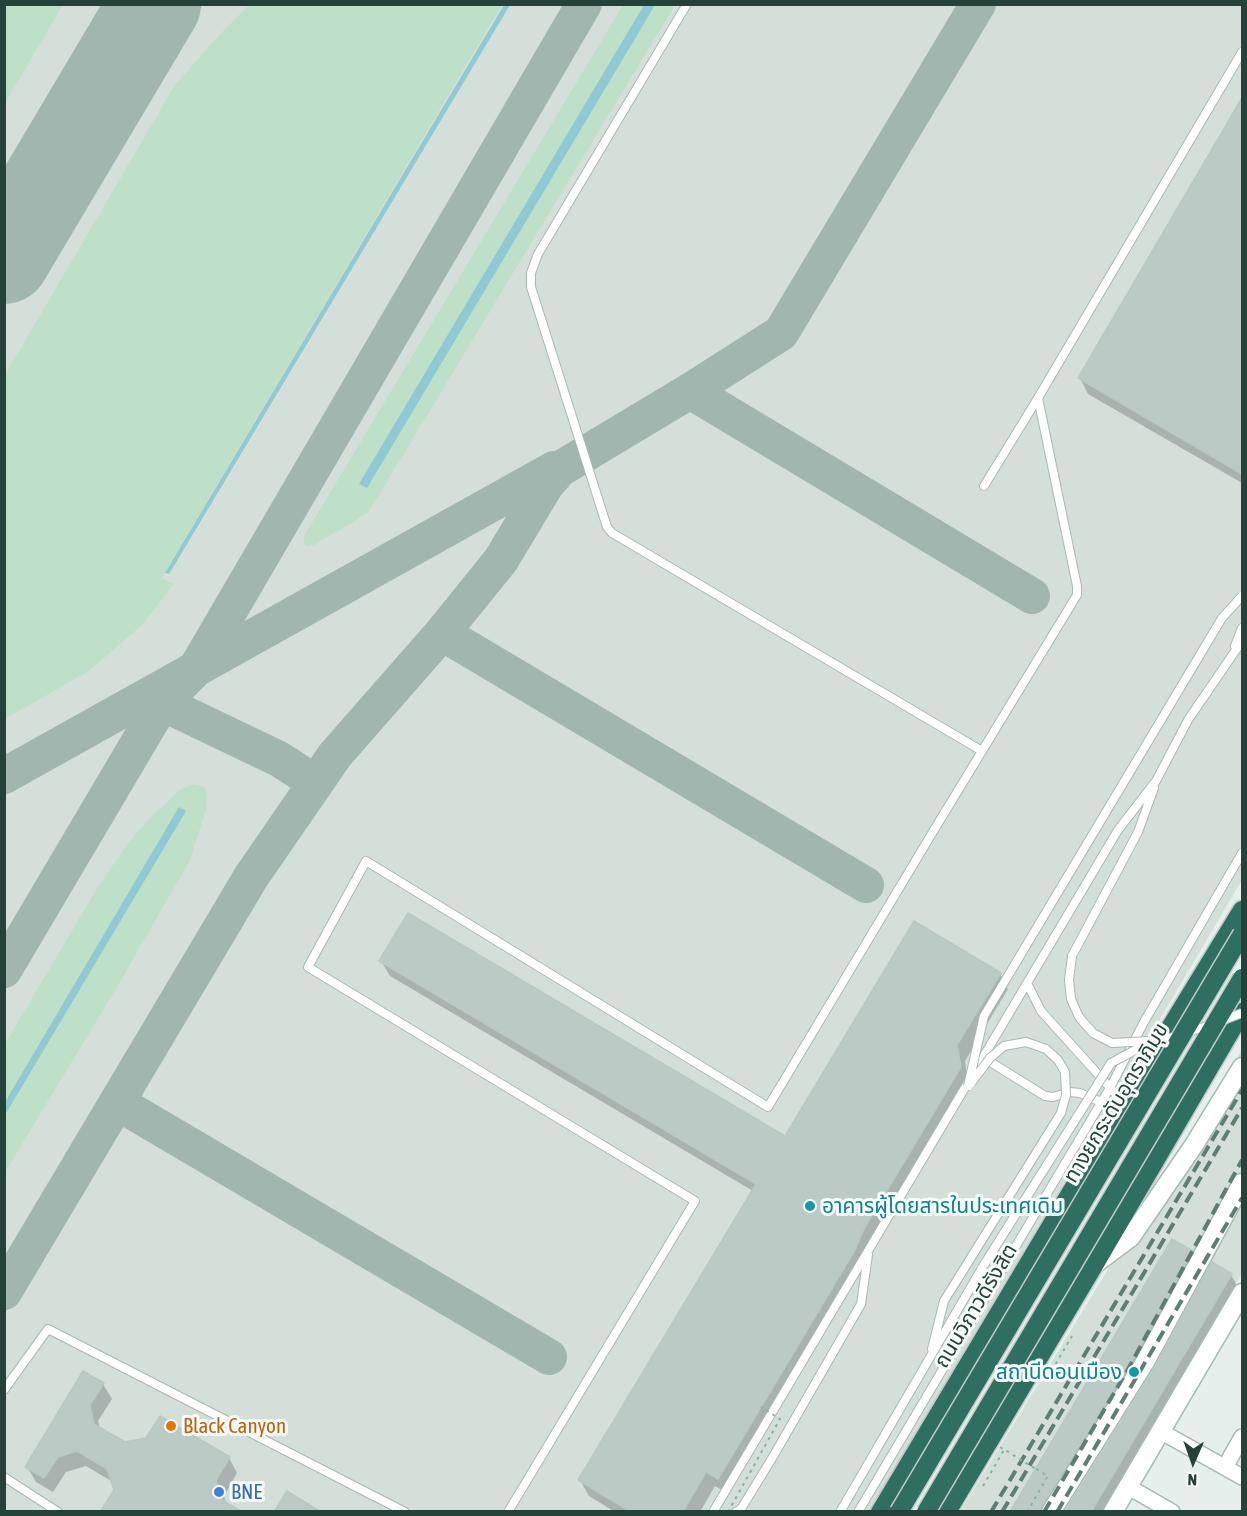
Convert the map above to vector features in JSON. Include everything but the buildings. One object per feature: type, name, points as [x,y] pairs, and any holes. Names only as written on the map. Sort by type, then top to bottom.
[{"type":"highway","name":"ถนนวิภาวดีรังสิต","points":[[880,1512],[1242,910]]},
{"type":"highway","name":"ทางยกระดับอุตราภิมุข","points":[[899,1512],[1242,934]]},
{"type":"highway","points":[[926,1512],[1242,978]]},
{"type":"highway","points":[[947,1512],[1242,1013]]},
{"type":"main road","points":[[1095,1264],[1131,1237],[1194,1145],[1242,1067]]},
{"type":"main road","points":[[1051,1512],[1145,1362],[1242,1183]]},
{"type":"main road","points":[[1113,1512],[1242,1293]]},
{"type":"street","points":[[1160,1431],[1242,1477]]},
{"type":"street","points":[[1225,1467],[1242,1437]]},
{"type":"street","points":[[1127,1486],[1172,1512]]},
{"type":"lane","points":[[687,4],[538,254],[531,273],[531,287],[607,527],[622,539],[982,751]]},
{"type":"lane","points":[[984,486],[1242,52]]},
{"type":"lane","points":[[508,1512],[695,1201],[308,968],[366,861],[768,1107],[1077,595],[1038,398]]},
{"type":"lane","points":[[968,1086],[984,1016],[1222,618],[1242,596]]},
{"type":"lane","points":[[1227,665],[1242,628]]},
{"type":"lane","points":[[1242,641],[1188,720],[1156,781],[1138,832],[1072,956],[1069,980],[1071,999],[1078,1017],[1093,1033],[1112,1042],[1170,1038],[1242,1013]]},
{"type":"lane","points":[[713,1512],[1118,830],[1156,781]]},
{"type":"lane","points":[[858,1512],[1111,1086],[1144,1022],[1242,853]]},
{"type":"lane","points":[[1027,983],[1041,1011],[1124,1103]]},
{"type":"lane","points":[[840,1512],[982,1268],[1111,1064],[1152,1041]]},
{"type":"lane","points":[[736,1512],[741,1509],[774,1455],[861,1304],[867,1256],[968,1086],[990,1058],[1004,1046],[1026,1042],[1046,1049],[1058,1060],[1065,1072],[1066,1095],[1061,1113],[944,1301],[930,1358]]},
{"type":"lane","points":[[982,1058],[1045,1096],[1053,1097],[1070,1092],[1080,1092],[1101,1102]]},
{"type":"lane","points":[[4,1390],[48,1329],[405,1512]]},
{"type":"lane","points":[[4,1477],[58,1512]]},
{"type":"path","points":[[728,1512],[780,1419],[761,1407]]},
{"type":"path","points":[[1000,1448],[1048,1476],[1027,1512]]},
{"type":"path","points":[[978,1494],[1004,1450]]},
{"type":"shaded area","points":[[5,5],[1242,5],[1242,880],[870,1511],[5,1511]]},
{"type":"shaded area","points":[[1242,1050],[1242,1273],[1102,1511],[960,1512]]},
{"type":"green space","points":[[4,5],[63,5],[5,103]]},
{"type":"green space","points":[[249,5],[502,5],[162,578],[174,584],[142,625],[89,671],[5,719],[5,375],[175,85]]},
{"type":"green space","points":[[623,5],[675,5],[368,513],[314,545],[306,546],[304,536]]},
{"type":"green space","points":[[194,784],[203,786],[207,793],[206,810],[190,860],[113,994],[5,1172],[5,1044],[99,885],[132,838],[181,789]]},
{"type":"water","points":[[504,5],[510,5],[169,574],[165,573]]},
{"type":"water","points":[[644,5],[655,5],[367,488],[359,484]]},
{"type":"water","points":[[179,807],[186,811],[5,1115],[5,1102]]},
{"type":"taxiway","points":[[100,97],[183,4]]},
{"type":"taxiway","points":[[4,970],[162,703],[195,670],[584,4]]},
{"type":"taxiway","points":[[4,1292],[251,877],[335,755],[442,633],[501,560],[546,485],[560,469],[781,333],[978,4]]},
{"type":"taxiway","points":[[690,391],[1032,596]]},
{"type":"taxiway","points":[[4,776],[554,469]]},
{"type":"taxiway","points":[[442,633],[866,885]]},
{"type":"taxiway","points":[[162,703],[279,759],[316,783]]},
{"type":"taxiway","points":[[118,1103],[549,1357]]},
{"type":"runway","points":[[4,258],[155,4]]},
{"type":"railway","points":[[991,1512],[1242,1090]]},
{"type":"railway","points":[[1002,1512],[1242,1108]]},
{"type":"railway","points":[[1044,1512],[1127,1371],[1242,1160]]},
{"type":"railway","points":[[1057,1512],[1242,1198]]},
{"type":"place","name":"อาคารผู้โดยสารในประเทศเดิม","points":[[810,1206]]},
{"type":"place","name":"สถานีดอนเมือง","points":[[1134,1372]]},
{"type":"place","name":"Black Canyon","points":[[171,1426]]},
{"type":"place","name":"BNE","points":[[219,1492]]}]
